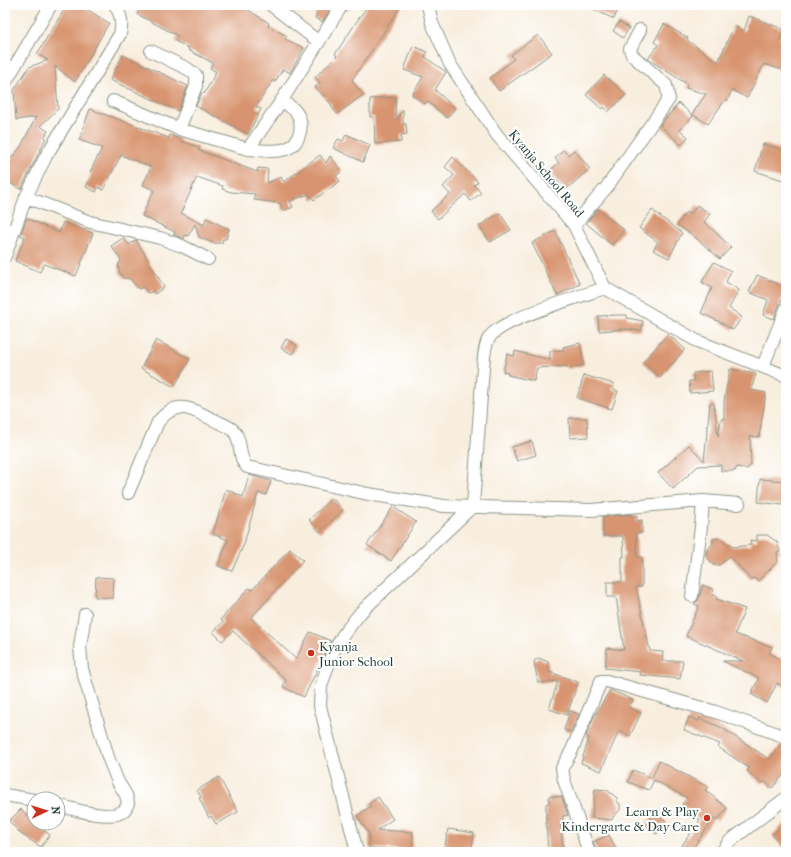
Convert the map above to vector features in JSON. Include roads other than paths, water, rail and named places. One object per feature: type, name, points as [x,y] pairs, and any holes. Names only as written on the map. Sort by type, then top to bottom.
[{"type":"street","points":[[5,83],[51,5]]},
{"type":"street","points":[[5,256],[26,197],[62,128],[120,34],[121,16],[115,5]]},
{"type":"street","points":[[270,5],[319,42]]},
{"type":"street","points":[[248,149],[282,100],[342,5]]},
{"type":"street","name":"Kyanja School Road","points":[[428,5],[432,23],[450,64],[498,135],[574,225],[605,288]]},
{"type":"street","points":[[574,225],[606,188],[669,99],[666,85],[630,52],[630,49],[640,30]]},
{"type":"street","points":[[151,51],[188,69],[196,75],[196,86],[179,129]]},
{"type":"street","points":[[113,101],[179,129],[248,149],[272,152],[287,149],[296,141],[300,132],[301,122],[296,112],[282,100]]},
{"type":"street","points":[[26,197],[90,222],[160,238],[182,246],[208,259]]},
{"type":"street","points":[[357,852],[320,706],[321,686],[332,654],[343,635],[361,612],[473,506],[483,368],[489,337],[495,330],[513,320],[605,288],[697,341],[786,376]]},
{"type":"street","points":[[763,366],[786,309]]},
{"type":"street","points":[[128,493],[158,422],[166,412],[177,408],[188,408],[200,412],[233,430],[237,436],[241,458],[247,467],[368,494],[444,506],[591,510],[703,501],[738,504]]},
{"type":"street","points":[[692,596],[703,501]]},
{"type":"street","points":[[66,808],[99,815],[117,814],[124,811],[128,803],[126,795],[118,782],[108,757],[82,669],[80,647],[85,614]]},
{"type":"street","points":[[589,852],[564,780],[562,768],[572,750],[601,681],[607,681],[716,712],[786,737]]},
{"type":"street","points":[[5,795],[26,799]]},
{"type":"street","points":[[722,852],[729,842],[786,798]]},
{"type":"place","name":"Kyanja Junior School","points":[[311,653]]},
{"type":"place","name":"Learn & Play Kindergarte & Day Care","points":[[707,818]]}]
